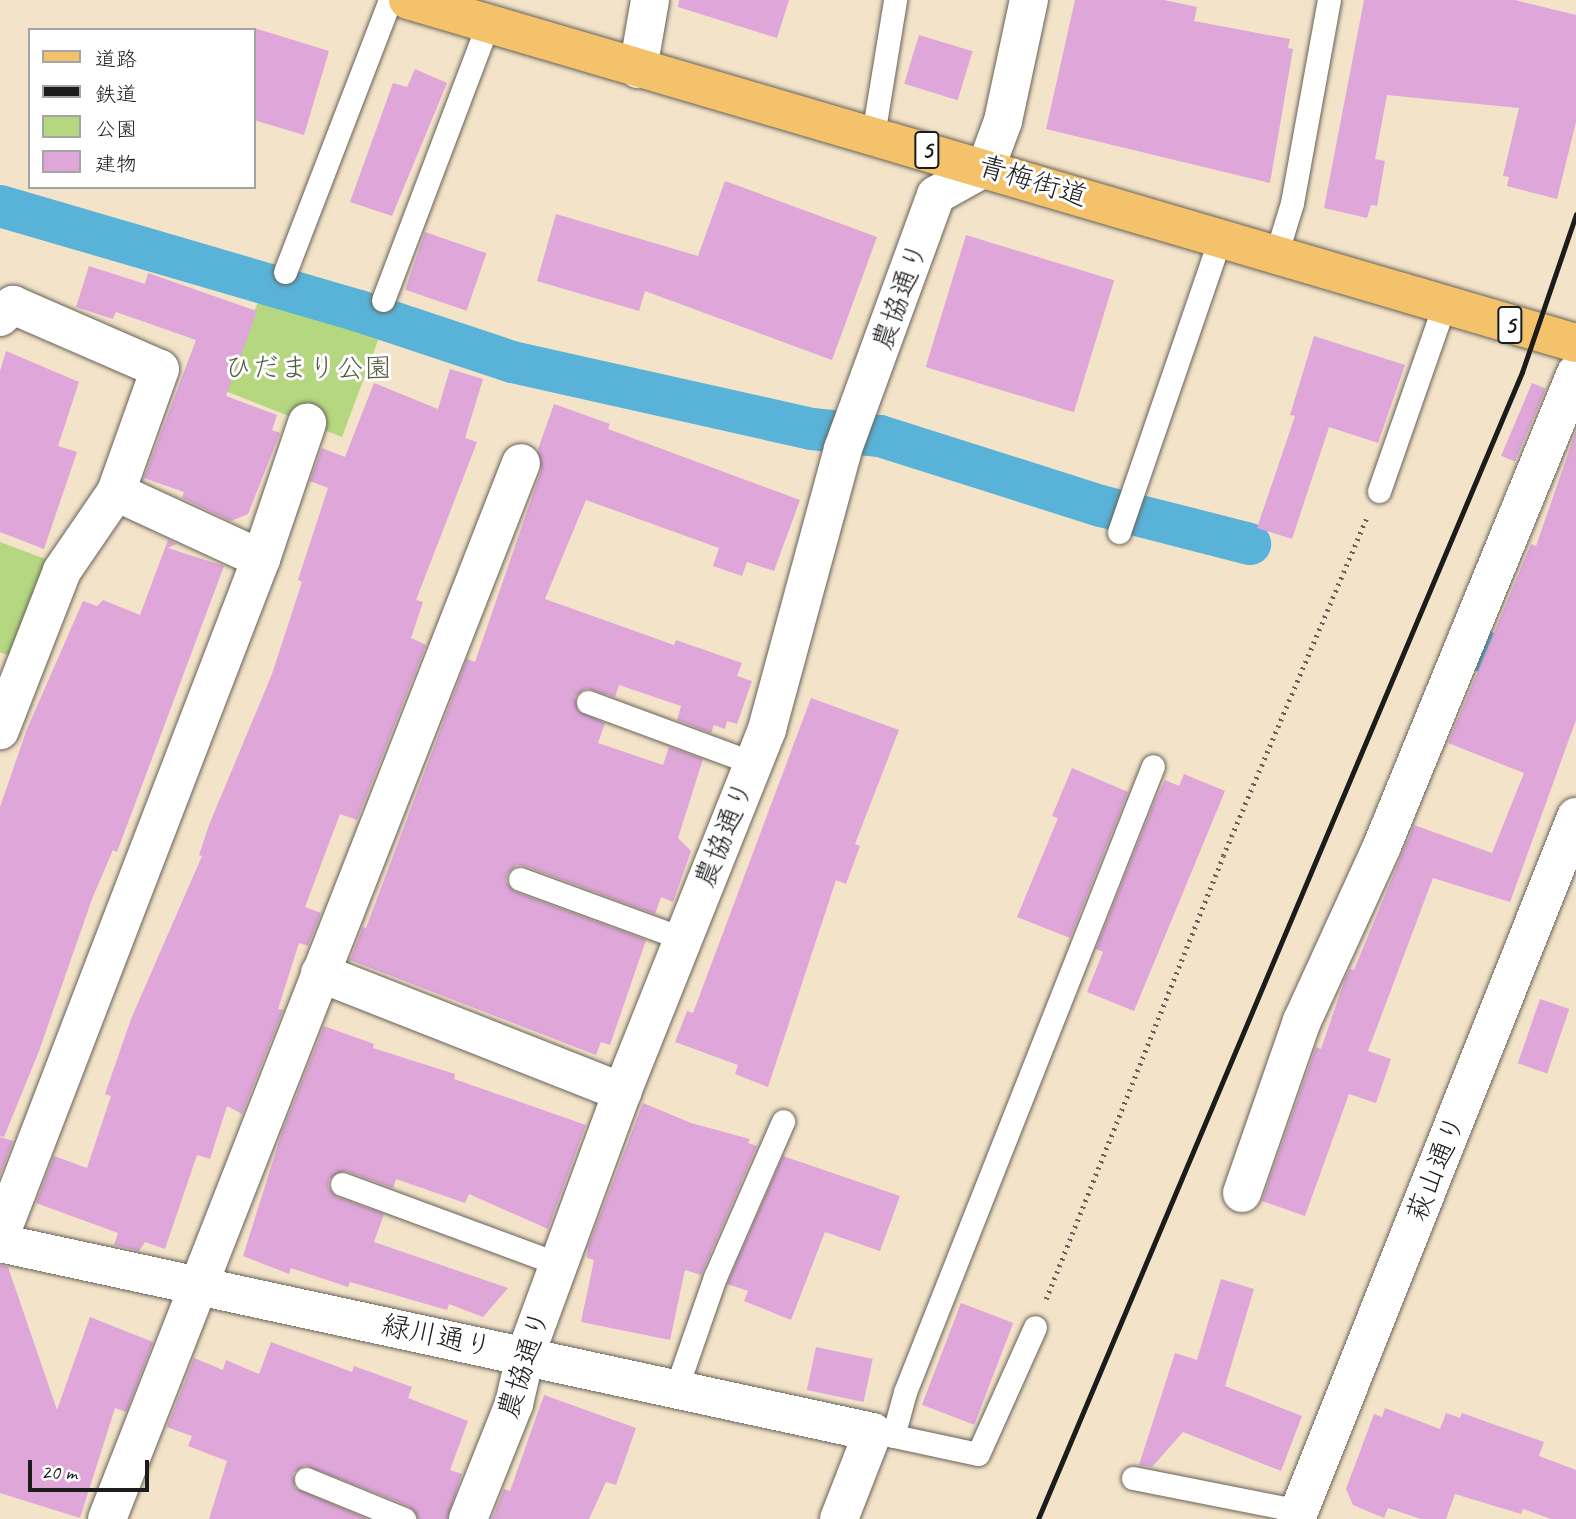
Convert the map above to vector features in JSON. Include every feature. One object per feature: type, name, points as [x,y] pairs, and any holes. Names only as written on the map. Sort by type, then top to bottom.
[{"type":"main road","name":"青梅街道","points":[[408,0],[638,69],[986,167],[1576,344]]},
{"type":"street","points":[[638,69],[650,0]]},
{"type":"street","points":[[986,167],[1003,121],[1029,0]]},
{"type":"street","name":"農協通り","points":[[468,1519],[514,1404],[525,1356],[622,1092],[681,938],[767,729],[850,433],[936,195],[986,167]]},
{"type":"street","points":[[0,317],[13,305],[160,369],[116,492],[62,572],[0,730]]},
{"type":"street","points":[[1242,1193],[1302,1021],[1381,846],[1576,373]]},
{"type":"street","points":[[0,1236],[261,559],[307,423]]},
{"type":"street","points":[[107,1519],[521,463]]},
{"type":"street","points":[[116,492],[261,559]]},
{"type":"street","name":"萩山通り","points":[[1298,1515],[1573,833]]},
{"type":"street","points":[[320,973],[622,1092]]},
{"type":"street","name":"緑川通り","points":[[0,1243],[883,1434]]},
{"type":"street","points":[[839,1519],[883,1434]]},
{"type":"lane","points":[[285,272],[390,0]]},
{"type":"lane","points":[[873,135],[895,0]]},
{"type":"lane","points":[[1276,255],[1292,203],[1329,0]]},
{"type":"lane","points":[[383,300],[488,24]]},
{"type":"lane","points":[[1119,532],[1136,491],[1220,238]]},
{"type":"lane","points":[[1378,491],[1444,305]]},
{"type":"lane","points":[[588,702],[754,763]]},
{"type":"lane","points":[[1034,1327],[978,1454],[883,1434],[905,1391],[1153,766]]},
{"type":"lane","points":[[520,879],[681,938]]},
{"type":"lane","points":[[676,1389],[715,1277],[783,1121]]},
{"type":"lane","points":[[342,1184],[558,1264]]},
{"type":"lane","points":[[1133,1478],[1298,1515]]},
{"type":"lane","points":[[306,1479],[404,1519]]},
{"type":"path","points":[[1034,1327],[1223,856],[1378,491]]},
{"type":"green space","name":"ひだまり公園","points":[[258,302],[380,335],[342,437],[223,390]]},
{"type":"green space","points":[[0,542],[48,560],[10,656],[0,652]]},
{"type":"building","points":[[679,0],[789,0],[777,38],[678,7]]},
{"type":"building","points":[[1075,0],[1164,0],[1197,7],[1194,21],[1290,39],[1288,48],[1293,49],[1270,183],[1046,129]]},
{"type":"building","points":[[1364,0],[1515,0],[1576,15],[1576,122],[1557,199],[1507,186],[1509,177],[1503,176],[1519,108],[1387,95],[1375,159],[1385,161],[1377,206],[1371,205],[1367,218],[1324,208]]},
{"type":"building","points":[[256,29],[329,51],[304,135],[256,121]]},
{"type":"building","points":[[919,35],[973,51],[958,100],[904,84]]},
{"type":"building","points":[[415,69],[447,83],[392,216],[350,202],[393,83],[407,87]]},
{"type":"building","points":[[725,181],[877,237],[832,360],[645,291],[639,311],[537,281],[556,214],[698,256]]},
{"type":"building","points":[[425,232],[486,253],[467,311],[405,290]]},
{"type":"building","points":[[966,235],[1114,280],[1074,412],[926,367]]},
{"type":"building","points":[[89,266],[145,284],[148,273],[257,311],[226,396],[277,415],[272,430],[280,433],[248,514],[231,521],[182,498],[184,492],[144,478],[196,340],[116,312],[113,319],[76,307]]},
{"type":"building","points":[[1314,336],[1405,365],[1378,443],[1329,427],[1292,539],[1257,528],[1295,416],[1290,415]]},
{"type":"building","points":[[6,351],[79,382],[58,446],[77,452],[44,549],[0,532],[0,371]]},
{"type":"building","points":[[450,369],[483,379],[465,438],[477,442],[416,600],[423,602],[411,638],[426,645],[357,820],[340,814],[305,907],[321,913],[308,946],[299,943],[278,1009],[283,1010],[242,1114],[227,1106],[210,1159],[197,1155],[165,1249],[145,1242],[139,1251],[114,1245],[118,1233],[36,1203],[54,1156],[87,1168],[111,1096],[105,1094],[131,1019],[202,856],[199,855],[209,825],[272,674],[302,582],[298,580],[328,488],[310,481],[322,448],[345,457],[374,383],[438,409]]},
{"type":"building","points":[[1532,383],[1546,389],[1515,462],[1501,456]]},
{"type":"building","points":[[554,404],[610,424],[608,429],[800,500],[774,571],[747,562],[742,576],[713,566],[719,548],[586,500],[545,599],[674,645],[676,640],[742,663],[737,676],[752,681],[737,724],[727,721],[725,729],[714,725],[711,733],[677,720],[681,706],[619,685],[615,697],[586,688],[575,697],[578,711],[605,723],[598,743],[663,765],[669,747],[703,759],[678,838],[691,851],[673,902],[661,897],[655,914],[525,866],[517,865],[507,874],[506,882],[515,892],[646,940],[610,1045],[601,1042],[596,1055],[350,960],[363,927],[366,928],[467,659],[475,662],[541,471],[538,449]]},
{"type":"building","points":[[1576,431],[1576,720],[1510,902],[1433,878],[1368,1051],[1391,1059],[1376,1103],[1349,1094],[1305,1216],[1262,1201],[1316,1047],[1321,1049],[1345,979],[1350,969],[1354,970],[1414,825],[1492,853],[1524,773],[1448,743],[1531,544],[1536,546]]},
{"type":"building","points":[[168,540],[176,544],[168,548],[224,566],[117,852],[113,850],[92,899],[39,1051],[4,1137],[0,1136],[0,807],[27,729],[83,601],[97,606],[103,600],[140,615]]},
{"type":"building","points":[[811,698],[899,730],[855,844],[860,846],[846,884],[836,880],[768,1087],[735,1074],[738,1065],[675,1042],[687,1011],[693,1013]]},
{"type":"building","points":[[1072,768],[1128,792],[1070,938],[1017,917],[1058,818],[1052,816]]},
{"type":"building","points":[[1184,774],[1225,791],[1134,1011],[1087,992],[1103,952],[1096,949],[1165,780],[1179,786]]},
{"type":"building","points":[[1540,999],[1569,1009],[1547,1073],[1518,1063]]},
{"type":"building","points":[[324,1026],[374,1044],[373,1048],[455,1074],[454,1079],[586,1125],[548,1229],[469,1194],[465,1203],[396,1179],[393,1188],[346,1171],[329,1179],[328,1187],[337,1197],[384,1214],[374,1242],[508,1288],[483,1317],[449,1304],[447,1310],[350,1282],[348,1287],[291,1268],[289,1274],[243,1256],[282,1132]]},
{"type":"building","points":[[643,1103],[691,1123],[750,1139],[748,1143],[757,1146],[701,1275],[685,1270],[670,1340],[581,1322],[594,1260],[587,1258],[588,1247]]},
{"type":"building","points":[[0,1137],[13,1141],[0,1175]]},
{"type":"building","points":[[783,1156],[900,1196],[880,1251],[825,1232],[791,1320],[744,1301],[748,1291],[727,1284]]},
{"type":"building","points":[[0,1265],[8,1267],[57,1410],[90,1317],[153,1342],[126,1412],[115,1408],[80,1518],[0,1493]]},
{"type":"building","points":[[1221,1279],[1254,1289],[1225,1386],[1302,1416],[1281,1471],[1183,1432],[1152,1467],[1139,1465],[1175,1353],[1197,1360]]},
{"type":"building","points":[[961,1303],[1013,1323],[974,1425],[922,1405]]},
{"type":"building","points":[[271,1342],[352,1372],[354,1366],[412,1387],[408,1398],[468,1421],[450,1470],[462,1474],[447,1519],[418,1519],[409,1506],[305,1465],[293,1473],[295,1488],[367,1519],[209,1519],[227,1461],[188,1446],[192,1436],[167,1427],[194,1358],[223,1370],[226,1360],[259,1374]]},
{"type":"building","points":[[816,1347],[873,1359],[864,1402],[807,1390]]},
{"type":"building","points":[[544,1395],[636,1428],[616,1485],[606,1482],[589,1519],[492,1519],[504,1489],[510,1491]]},
{"type":"building","points":[[1385,1408],[1440,1429],[1446,1413],[1460,1418],[1462,1413],[1544,1442],[1539,1456],[1576,1470],[1576,1519],[1551,1519],[1523,1509],[1521,1514],[1455,1494],[1446,1519],[1421,1519],[1388,1508],[1384,1518],[1353,1505],[1346,1489],[1374,1414],[1382,1417]]},
{"type":"waterway","points":[[0,206],[359,311],[512,362],[812,429],[880,436],[1101,506],[1250,544]]},
{"type":"waterway","points":[[1483,651],[1576,690]]},
{"type":"railway","points":[[1038,1519],[1522,372],[1576,214]]}]
